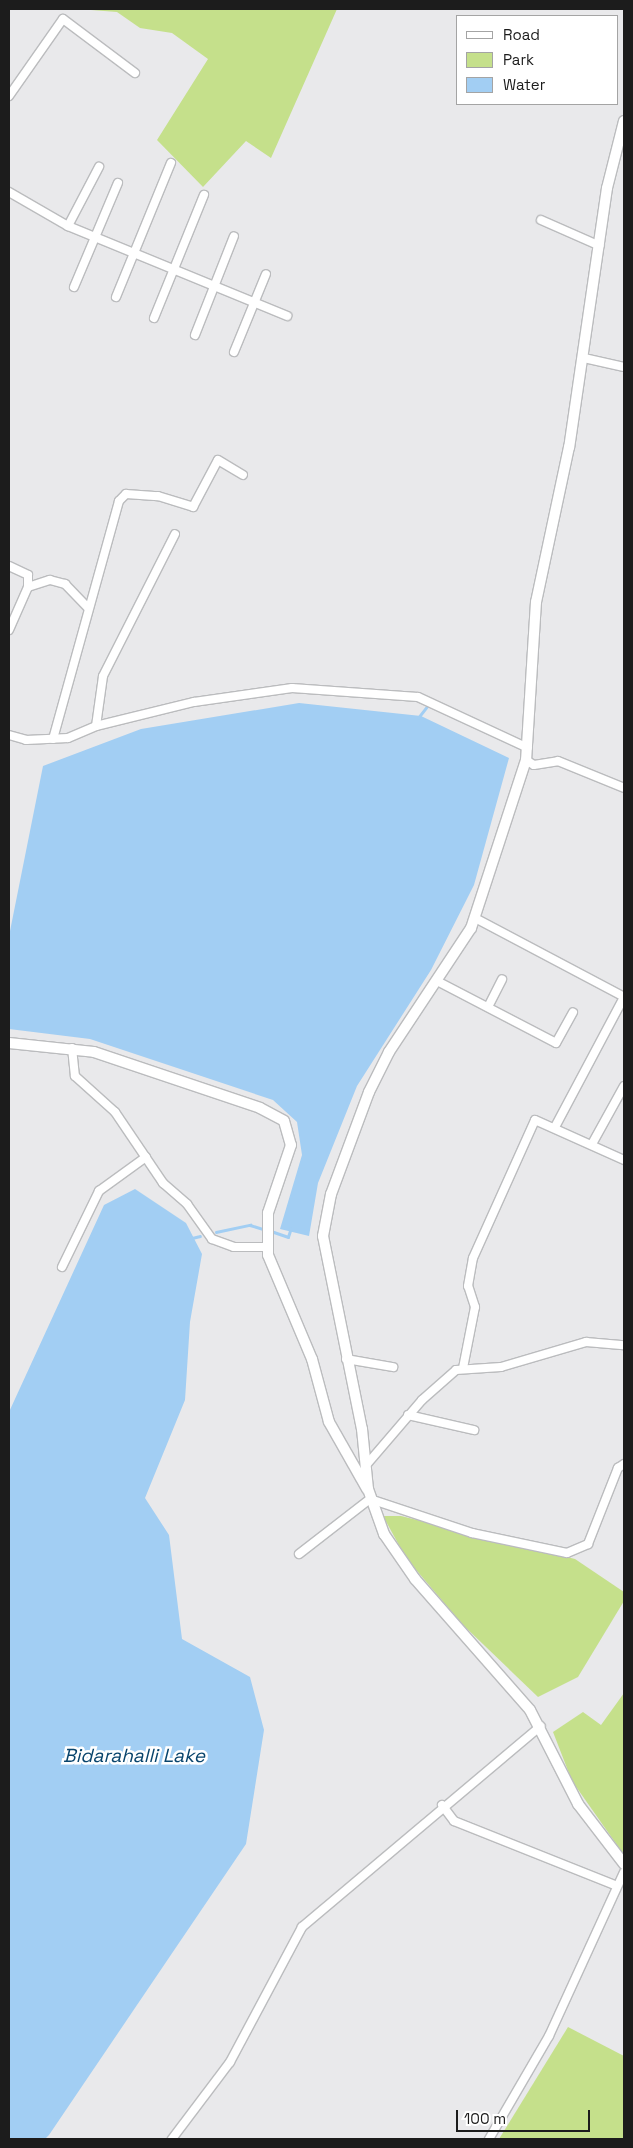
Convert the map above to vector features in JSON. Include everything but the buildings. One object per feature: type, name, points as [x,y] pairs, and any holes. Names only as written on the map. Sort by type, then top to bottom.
[{"type":"street","points":[[9,96],[63,19],[135,73]]},
{"type":"street","points":[[369,1494],[368,1463],[324,1246],[328,1205],[375,1079],[475,918],[526,760],[536,602],[584,358],[607,188],[624,122]]},
{"type":"street","points":[[116,297],[171,163]]},
{"type":"street","points":[[68,226],[98,167]]},
{"type":"street","points":[[74,287],[118,183]]},
{"type":"street","points":[[9,192],[68,226],[287,316]]},
{"type":"street","points":[[154,318],[204,196]]},
{"type":"street","points":[[541,220],[600,246]]},
{"type":"street","points":[[195,335],[234,236]]},
{"type":"street","points":[[234,352],[266,274]]},
{"type":"street","points":[[584,358],[624,367]]},
{"type":"street","points":[[53,739],[119,500],[126,494],[158,496],[193,507],[218,460],[243,475]]},
{"type":"street","points":[[96,726],[103,676],[175,534]]},
{"type":"street","points":[[9,566],[28,575],[28,587],[9,630]]},
{"type":"street","points":[[28,587],[60,580],[88,608]]},
{"type":"street","points":[[9,735],[53,739],[75,736],[96,726],[194,702],[280,688],[409,696],[433,704],[528,748]]},
{"type":"street","points":[[526,760],[534,765],[558,761],[624,788]]},
{"type":"street","points":[[475,918],[624,997],[555,1127]]},
{"type":"street","points":[[488,1007],[502,979]]},
{"type":"street","points":[[437,980],[556,1043],[573,1012]]},
{"type":"street","points":[[9,1044],[72,1048],[280,1118],[288,1126],[291,1145],[268,1212],[266,1247],[312,1360],[329,1422],[369,1494],[384,1534],[415,1579],[541,1726],[578,1804],[624,1864]]},
{"type":"street","points":[[72,1048],[75,1076],[115,1112],[146,1158],[212,1238],[234,1247],[266,1247]]},
{"type":"street","points":[[592,1144],[624,1086]]},
{"type":"street","points":[[463,1368],[475,1307],[468,1286],[476,1249],[533,1122],[538,1119],[624,1160]]},
{"type":"street","points":[[62,1267],[99,1191],[146,1158]]},
{"type":"street","points":[[368,1463],[408,1414],[463,1368],[501,1367],[586,1342],[624,1345]]},
{"type":"street","points":[[346,1358],[393,1368]]},
{"type":"street","points":[[408,1414],[474,1430]]},
{"type":"street","points":[[369,1494],[472,1533],[567,1553],[588,1544],[618,1468],[624,1464]]},
{"type":"street","points":[[299,1554],[369,1494]]},
{"type":"street","points":[[172,2139],[230,2062],[302,1927],[362,1880],[442,1805],[541,1726]]},
{"type":"street","points":[[442,1805],[454,1821],[617,1886]]},
{"type":"street","points":[[489,2139],[549,2036],[624,1872]]},
{"type":"green space","points":[[78,9],[337,9],[271,158],[246,141],[203,187],[157,140],[208,59],[172,33],[140,28],[117,12]]},
{"type":"green space","points":[[383,1516],[401,1516],[575,1559],[624,1592],[624,1601],[578,1677],[538,1697],[462,1624],[406,1558]]},
{"type":"green space","points":[[624,1693],[624,1855],[572,1781],[553,1732],[583,1712],[601,1725]]},
{"type":"green space","points":[[568,2027],[624,2056],[624,2139],[499,2139]]},
{"type":"water","points":[[299,703],[421,716],[509,758],[474,885],[431,970],[357,1086],[318,1183],[309,1236],[280,1229],[302,1155],[297,1122],[273,1100],[90,1039],[9,1029],[9,936],[43,766],[141,729]]},
{"type":"water","name":"Bidarahalli Lake","points":[[135,1189],[186,1223],[202,1254],[190,1322],[185,1400],[145,1498],[169,1535],[182,1639],[250,1677],[264,1730],[246,1844],[49,2135],[45,2139],[9,2139],[9,1412],[104,1205]]},
{"type":"waterway","points":[[418,718],[428,705]]},
{"type":"waterway","points":[[216,1232],[250,1225],[266,1230]]},
{"type":"waterway","points":[[271,1231],[288,1237],[291,1228]]},
{"type":"waterway","points":[[192,1238],[200,1236]]}]
